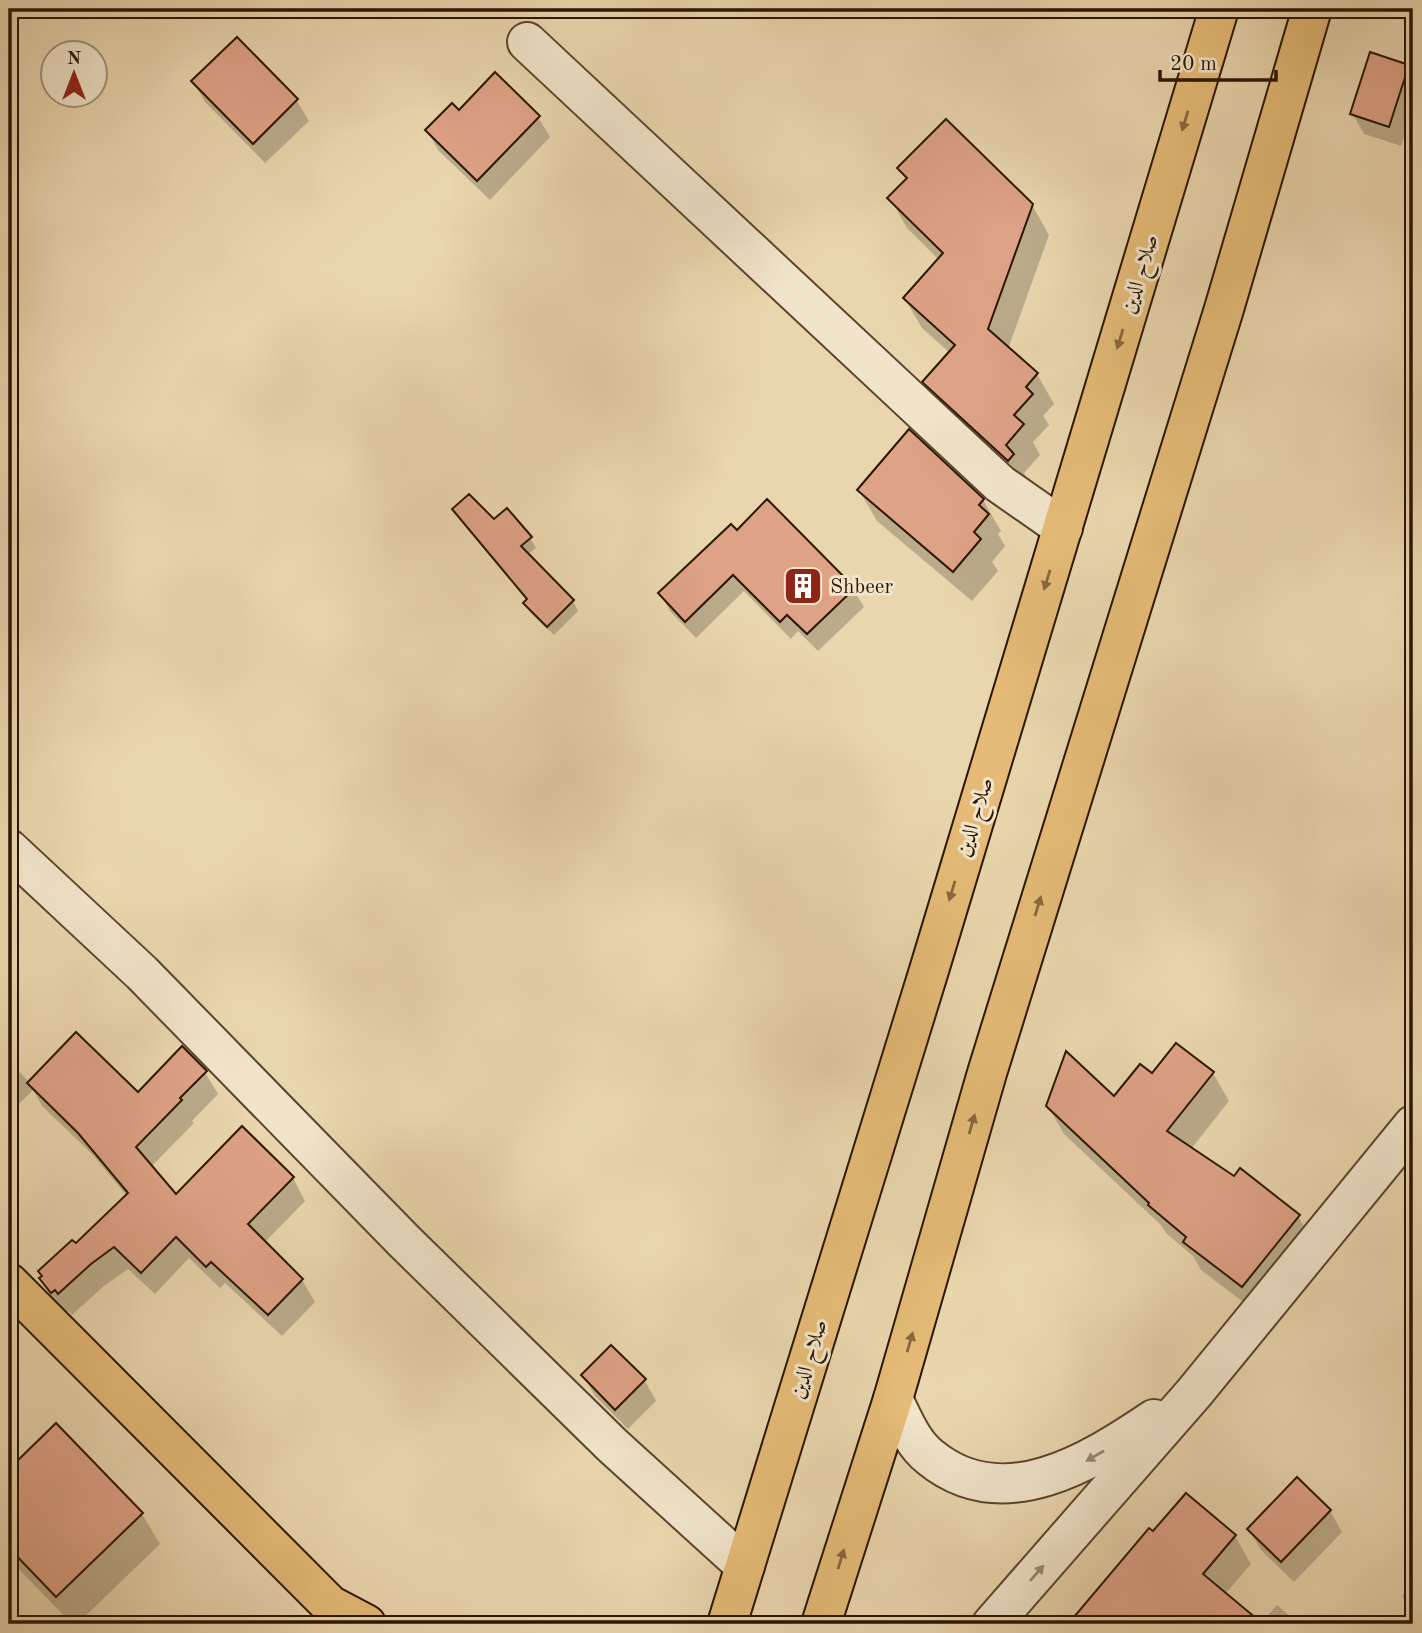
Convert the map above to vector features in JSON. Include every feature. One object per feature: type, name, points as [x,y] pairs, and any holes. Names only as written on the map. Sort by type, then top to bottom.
[{"type":"main road","name":"صلاح الدين","points":[[727,1624],[1219,9]]},
{"type":"main road","points":[[821,1624],[894,1399],[987,1073],[1224,309],[1312,9]]},
{"type":"main road","points":[[9,1283],[334,1615],[366,1624]]},
{"type":"street","points":[[527,42],[1000,484],[1063,528]]},
{"type":"street","points":[[9,849],[142,973],[404,1241],[612,1445],[746,1566]]},
{"type":"street","points":[[992,1624],[1194,1393],[1413,1125]]},
{"type":"street","points":[[894,1399],[912,1436],[929,1457],[958,1475],[979,1482],[1010,1484],[1044,1478],[1080,1464],[1194,1393]]},
{"type":"building","points":[[237,37],[298,99],[253,144],[191,81]]},
{"type":"building","points":[[1370,52],[1409,65],[1389,127],[1350,114]]},
{"type":"building","points":[[495,72],[540,116],[477,181],[425,130],[452,103],[459,110]]},
{"type":"building","points":[[946,119],[1033,204],[988,329],[1038,373],[1026,387],[1033,394],[1014,415],[1024,424],[1006,445],[1014,454],[1008,461],[922,382],[955,345],[903,298],[943,253],[887,198],[907,178],[897,168]]},
{"type":"building","points":[[909,429],[984,499],[979,505],[989,514],[974,532],[981,539],[953,572],[857,490]]},
{"type":"building","points":[[469,494],[494,519],[507,508],[532,537],[521,546],[574,600],[547,627],[523,603],[527,599],[452,509]]},
{"type":"building","points":[[767,499],[855,588],[807,634],[787,615],[780,622],[733,575],[685,622],[658,593],[731,524],[737,530]]},
{"type":"building","points":[[76,1032],[138,1092],[182,1046],[207,1071],[136,1147],[176,1194],[242,1126],[294,1177],[248,1224],[303,1279],[268,1315],[211,1262],[206,1267],[176,1237],[141,1273],[114,1247],[58,1294],[55,1290],[51,1293],[39,1278],[42,1276],[38,1271],[72,1240],[76,1243],[128,1193],[78,1133],[27,1083]]},
{"type":"building","points":[[1176,1043],[1214,1072],[1167,1131],[1234,1176],[1240,1168],[1300,1215],[1242,1287],[1183,1242],[1186,1237],[1148,1205],[1149,1203],[1046,1106],[1066,1051],[1114,1096],[1140,1064],[1152,1073]]},
{"type":"building","points":[[611,1345],[646,1379],[615,1410],[581,1375]]},
{"type":"building","points":[[56,1423],[143,1513],[56,1597],[9,1548],[9,1469]]},
{"type":"building","points":[[1297,1477],[1331,1510],[1281,1562],[1247,1529]]},
{"type":"building","points":[[1186,1493],[1236,1535],[1203,1574],[1263,1624],[1068,1624],[1149,1528],[1153,1531]]},
{"type":"place","name":"Shbeer","points":[[803,586]]}]
